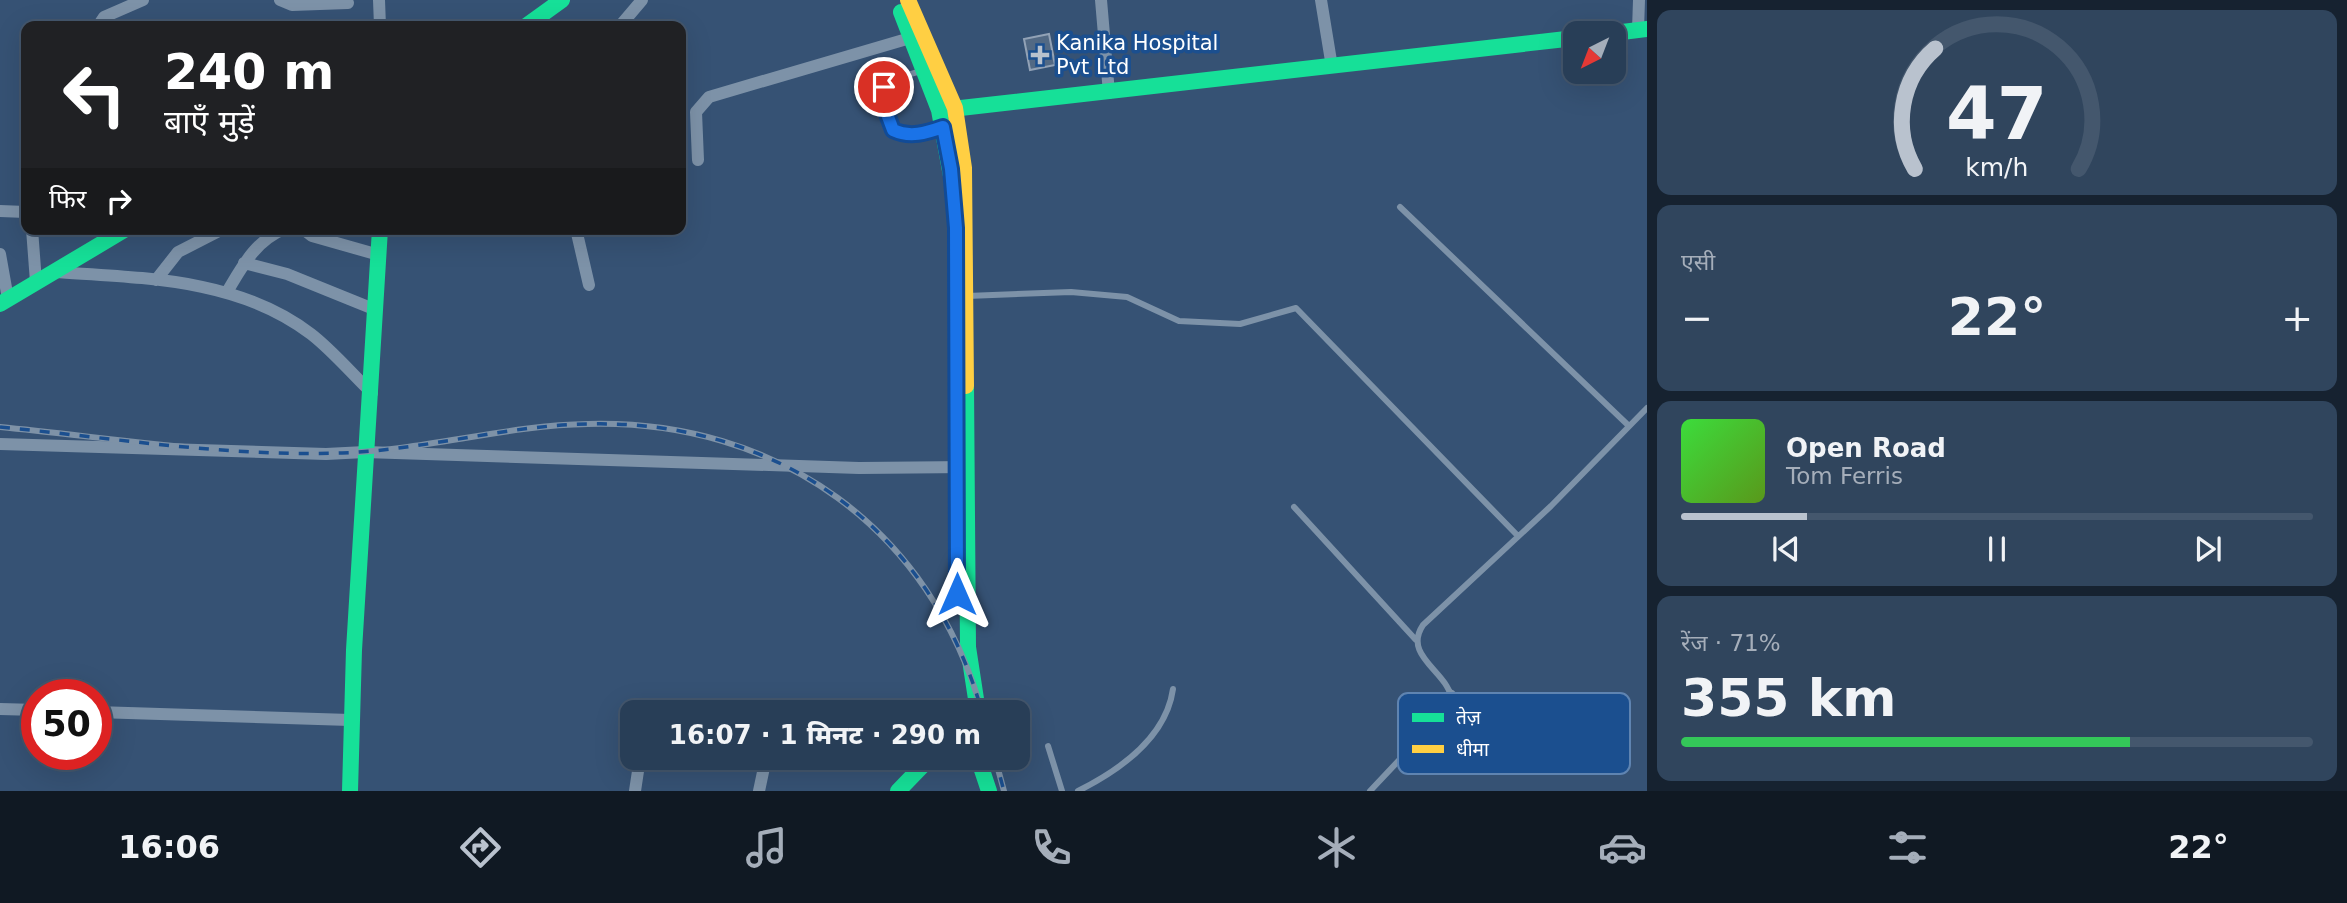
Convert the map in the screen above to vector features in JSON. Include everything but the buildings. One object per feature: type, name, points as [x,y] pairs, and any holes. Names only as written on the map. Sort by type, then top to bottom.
[{"type":"street","points":[[102,21],[107,16],[143,0]]},
{"type":"street","points":[[280,0],[292,5],[348,3]]},
{"type":"street","points":[[379,0],[380,21]]},
{"type":"street","points":[[533,21],[562,0]]},
{"type":"street","points":[[624,21],[642,0]]},
{"type":"street","points":[[897,0],[917,36],[947,109],[964,169],[967,296],[962,319]]},
{"type":"street","points":[[908,0],[923,71],[947,109],[943,127],[951,169],[962,319],[968,648],[976,700]]},
{"type":"street","points":[[1101,0],[1109,93]]},
{"type":"street","points":[[1321,0],[1332,67]]},
{"type":"street","points":[[1639,0],[1642,30]]},
{"type":"street","points":[[698,160],[696,112],[709,97],[917,36]]},
{"type":"street","points":[[947,109],[1109,93],[1563,39]]},
{"type":"street","points":[[0,211],[21,212]]},
{"type":"street","points":[[32,235],[36,282]]},
{"type":"street","points":[[0,254],[4,301],[115,235]]},
{"type":"street","points":[[156,280],[178,252],[211,235]]},
{"type":"street","points":[[227,292],[263,235]]},
{"type":"street","points":[[311,235],[379,255]]},
{"type":"street","points":[[350,791],[350,720],[365,452],[373,393],[380,235]]},
{"type":"street","points":[[577,235],[589,285]]},
{"type":"street","points":[[244,262],[278,271],[376,310]]},
{"type":"street","points":[[54,272],[156,280],[227,292],[276,312],[312,334],[373,393]]},
{"type":"street","points":[[0,444],[326,454],[365,452],[817,467],[963,467]]},
{"type":"street","points":[[963,467],[958,645],[965,700]]},
{"type":"street","points":[[0,709],[21,710]]},
{"type":"street","points":[[112,713],[350,720]]},
{"type":"street","points":[[635,791],[638,770]]},
{"type":"street","points":[[759,791],[763,770]]},
{"type":"street","points":[[898,791],[918,770]]},
{"type":"street","points":[[982,770],[989,791]]},
{"type":"street","points":[[993,770],[999,791]]},
{"type":"lane","points":[[923,71],[893,80],[884,87],[881,98],[887,121],[893,130],[901,134],[922,135],[943,127]]},
{"type":"lane","points":[[1400,207],[1629,426]]},
{"type":"lane","points":[[967,296],[1071,292],[1127,297],[1180,321],[1229,323],[1265,318],[1296,308],[1518,536]]},
{"type":"lane","points":[[1416,640],[1423,625],[1518,536],[1647,408]]},
{"type":"lane","points":[[1294,507],[1416,640],[1418,651],[1452,693]]},
{"type":"lane","points":[[1079,791],[1117,768],[1139,750],[1168,713],[1173,689]]},
{"type":"lane","points":[[1048,746],[1062,791]]},
{"type":"lane","points":[[1370,791],[1398,762]]},
{"type":"railway","points":[[0,427],[171,446],[299,453],[373,451],[558,425],[588,424],[657,427],[723,441],[783,465],[837,498],[885,539],[926,589],[958,647],[978,700]]},
{"type":"railway","points":[[998,770],[1004,791]]},
{"type":"traffic: fast","points":[[533,21],[562,0]]},
{"type":"traffic: fast","points":[[901,12],[939,110],[953,187]]},
{"type":"traffic: fast","points":[[1626,32],[1647,29]]},
{"type":"traffic: fast","points":[[943,110],[1563,39]]},
{"type":"traffic: fast","points":[[0,304],[116,235]]},
{"type":"traffic: fast","points":[[350,791],[354,650],[380,235]]},
{"type":"traffic: fast","points":[[966,386],[968,647],[976,700]]},
{"type":"traffic: fast","points":[[898,791],[918,770]]},
{"type":"traffic: fast","points":[[982,770],[989,791]]},
{"type":"traffic: slow","points":[[908,0],[955,108],[964,168],[966,386]]},
{"type":"place","name":"Kanika Hospital Pvt Ltd","points":[[1040,55]]},
{"type":"route","points":[[884,87],[881,98],[887,121],[893,130],[901,134],[922,135],[943,127],[951,169],[956,228],[957,594]]}]
